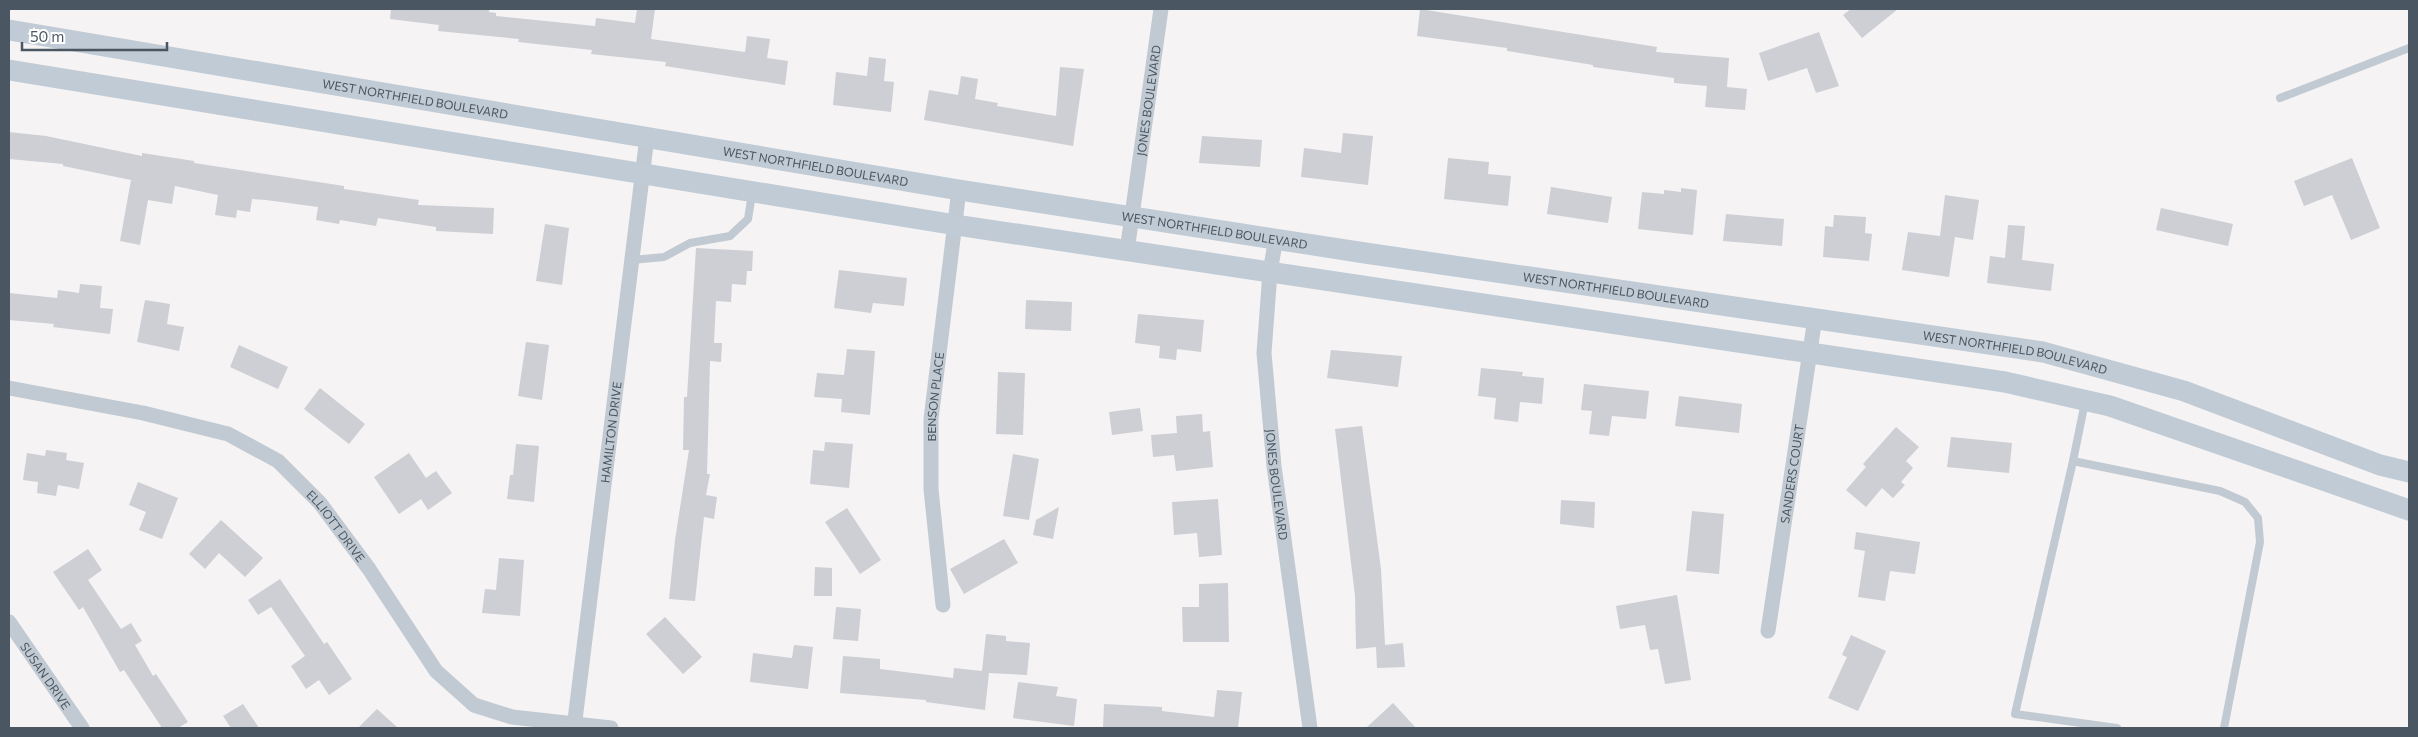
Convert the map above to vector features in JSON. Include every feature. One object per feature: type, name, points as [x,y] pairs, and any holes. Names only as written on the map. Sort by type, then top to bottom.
[{"type":"main road","name":"WEST NORTHFIELD BOULEVARD","points":[[9,30],[959,190],[2043,352],[2184,391],[2380,465],[2409,472]]},
{"type":"main road","points":[[9,70],[956,225],[2006,382],[2110,406],[2409,510]]},
{"type":"street","name":"JONES BOULEVARD","points":[[1127,251],[1161,9]]},
{"type":"street","name":"HAMILTON DRIVE","points":[[575,726],[647,137]]},
{"type":"street","name":"BENSON PLACE","points":[[943,605],[931,489],[931,419],[959,190]]},
{"type":"street","name":"JONES BOULEVARD","points":[[1276,238],[1270,272],[1264,353],[1273,457],[1310,728]]},
{"type":"street","name":"SANDERS COURT","points":[[1768,631],[1815,318]]},
{"type":"street","name":"ELLIOTT DRIVE","points":[[9,388],[143,413],[228,434],[278,461],[320,503],[369,569],[436,671],[474,705],[512,717],[575,726],[611,728]]},
{"type":"street","name":"SUSAN DRIVE","points":[[9,622],[82,728]]},
{"type":"lane","points":[[2280,98],[2409,48]]},
{"type":"lane","points":[[632,260],[664,257],[690,243],[730,236],[748,219],[752,192]]},
{"type":"lane","points":[[2085,401],[2015,714],[2117,728]]},
{"type":"lane","points":[[2073,461],[2220,490],[2244,502],[2258,518],[2260,542],[2224,728]]},
{"type":"building","points":[[391,9],[489,9],[489,12],[496,13],[496,16],[595,26],[596,18],[635,23],[637,9],[655,9],[651,39],[745,52],[747,36],[770,39],[767,58],[788,61],[785,85],[665,66],[666,62],[591,54],[592,50],[518,42],[519,39],[438,31],[439,25],[390,19]]},
{"type":"building","points":[[1420,9],[1657,47],[1656,52],[1729,58],[1727,87],[1747,89],[1745,110],[1705,107],[1707,86],[1674,83],[1674,78],[1593,67],[1593,65],[1507,51],[1507,48],[1417,36]]},
{"type":"building","points":[[1851,9],[1898,9],[1862,38],[1843,15]]},
{"type":"building","points":[[1819,32],[1839,86],[1816,93],[1807,68],[1768,81],[1759,53]]},
{"type":"building","points":[[869,57],[886,59],[884,81],[894,82],[891,112],[833,105],[836,72],[867,76]]},
{"type":"building","points":[[1060,67],[1084,69],[1073,146],[924,120],[929,90],[958,95],[961,76],[978,79],[975,99],[998,103],[997,106],[1056,116]]},
{"type":"building","points":[[9,132],[46,136],[142,156],[142,153],[344,186],[344,189],[419,200],[418,205],[494,208],[493,234],[436,231],[436,227],[378,218],[376,226],[340,220],[339,224],[316,220],[318,207],[252,199],[250,212],[237,210],[236,218],[215,215],[218,195],[175,186],[172,204],[148,200],[140,245],[120,241],[131,180],[63,166],[63,164],[9,159]]},
{"type":"building","points":[[1343,133],[1373,136],[1368,185],[1301,177],[1304,148],[1341,153]]},
{"type":"building","points":[[1202,136],[1262,140],[1260,167],[1199,163]]},
{"type":"building","points":[[1448,158],[1489,162],[1488,174],[1511,176],[1508,206],[1444,199]]},
{"type":"building","points":[[2352,158],[2380,228],[2351,240],[2332,195],[2304,206],[2294,181]]},
{"type":"building","points":[[1551,187],[1612,197],[1608,223],[1547,214]]},
{"type":"building","points":[[1681,188],[1697,190],[1693,235],[1638,229],[1642,192],[1664,194],[1664,190],[1681,192]]},
{"type":"building","points":[[1945,195],[1979,200],[1973,240],[1955,237],[1949,277],[1902,270],[1908,232],[1940,236]]},
{"type":"building","points":[[2161,208],[2233,224],[2228,246],[2156,230]]},
{"type":"building","points":[[1726,214],[1784,219],[1782,246],[1723,241]]},
{"type":"building","points":[[1834,215],[1866,217],[1865,233],[1872,234],[1869,261],[1823,257],[1825,226],[1833,227]]},
{"type":"building","points":[[545,224],[569,228],[562,285],[536,281]]},
{"type":"building","points":[[2008,225],[2025,226],[2022,260],[2054,264],[2051,291],[1987,283],[1990,256],[2005,258]]},
{"type":"building","points":[[696,248],[753,251],[752,271],[747,271],[746,285],[732,284],[731,302],[716,301],[714,343],[722,343],[721,362],[710,361],[707,474],[710,474],[706,495],[717,497],[714,519],[704,517],[695,601],[669,599],[675,540],[689,450],[683,450],[684,397],[687,397]]},
{"type":"building","points":[[839,270],[907,278],[904,306],[873,303],[871,313],[834,308]]},
{"type":"building","points":[[80,284],[102,286],[100,308],[113,309],[110,334],[53,327],[54,324],[9,320],[9,293],[57,298],[58,290],[79,293]]},
{"type":"building","points":[[145,300],[170,304],[167,324],[184,327],[179,351],[137,342]]},
{"type":"building","points":[[1026,300],[1072,302],[1071,331],[1025,329]]},
{"type":"building","points":[[1138,314],[1204,320],[1201,352],[1177,349],[1176,360],[1159,358],[1160,346],[1135,343]]},
{"type":"building","points":[[526,342],[549,345],[542,400],[518,396]]},
{"type":"building","points":[[239,345],[288,367],[278,389],[230,367]]},
{"type":"building","points":[[847,349],[875,351],[870,415],[841,412],[842,399],[814,397],[817,373],[844,375]]},
{"type":"building","points":[[1331,350],[1402,356],[1398,387],[1327,378]]},
{"type":"building","points":[[1481,368],[1523,372],[1522,376],[1544,378],[1542,404],[1520,402],[1518,422],[1494,419],[1496,398],[1478,396]]},
{"type":"building","points":[[998,372],[1025,373],[1023,435],[996,434]]},
{"type":"building","points":[[1584,384],[1649,391],[1646,419],[1612,416],[1609,436],[1589,434],[1592,411],[1581,410]]},
{"type":"building","points":[[320,388],[365,424],[349,444],[304,409]]},
{"type":"building","points":[[1679,396],[1742,404],[1739,433],[1675,426]]},
{"type":"building","points":[[1140,408],[1143,431],[1112,435],[1109,412]]},
{"type":"building","points":[[1202,414],[1203,432],[1210,431],[1213,467],[1176,471],[1174,455],[1153,457],[1151,435],[1177,433],[1176,416]]},
{"type":"building","points":[[1362,426],[1381,569],[1385,645],[1403,643],[1405,667],[1377,668],[1376,647],[1356,649],[1355,596],[1335,429]]},
{"type":"building","points":[[1896,427],[1919,447],[1906,461],[1913,468],[1901,482],[1905,485],[1893,498],[1882,488],[1866,507],[1846,490],[1866,467],[1863,464]]},
{"type":"building","points":[[1951,437],[2012,443],[2009,473],[1947,467]]},
{"type":"building","points":[[825,442],[853,444],[849,488],[810,484],[813,450],[824,451]]},
{"type":"building","points":[[516,444],[539,446],[534,502],[507,499],[510,475],[513,475]]},
{"type":"building","points":[[46,450],[67,453],[66,460],[84,463],[79,489],[58,485],[56,496],[37,493],[38,482],[23,480],[27,453],[45,456]]},
{"type":"building","points":[[409,453],[426,478],[436,471],[452,493],[428,510],[421,499],[399,514],[374,477]]},
{"type":"building","points":[[1013,454],[1039,459],[1029,520],[1003,516]]},
{"type":"building","points":[[138,482],[178,498],[162,539],[139,530],[146,512],[129,505]]},
{"type":"building","points":[[1218,499],[1222,555],[1199,557],[1197,533],[1174,535],[1172,502]]},
{"type":"building","points":[[1561,500],[1595,502],[1594,528],[1560,524]]},
{"type":"building","points":[[1059,507],[1053,539],[1033,535],[1036,520]]},
{"type":"building","points":[[847,508],[881,560],[860,574],[825,522]]},
{"type":"building","points":[[1692,511],[1724,514],[1719,574],[1686,571]]},
{"type":"building","points":[[221,520],[263,558],[245,577],[219,553],[205,569],[189,554]]},
{"type":"building","points":[[1856,532],[1920,542],[1915,574],[1890,571],[1885,601],[1858,597],[1865,551],[1854,549]]},
{"type":"building","points":[[1004,539],[1018,563],[964,594],[950,569]]},
{"type":"building","points":[[88,549],[102,570],[88,580],[121,629],[131,623],[142,641],[135,645],[153,676],[156,674],[188,722],[178,728],[162,728],[124,670],[120,672],[83,607],[79,610],[53,572]]},
{"type":"building","points":[[499,558],[524,560],[520,616],[482,613],[485,589],[496,590]]},
{"type":"building","points":[[815,567],[832,568],[832,596],[814,596]]},
{"type":"building","points":[[280,579],[324,644],[327,642],[352,679],[329,695],[319,680],[306,689],[291,666],[305,656],[271,607],[258,615],[248,600]]},
{"type":"building","points":[[1228,583],[1229,642],[1183,642],[1182,607],[1199,607],[1199,584]]},
{"type":"building","points":[[1677,595],[1691,680],[1665,684],[1658,649],[1650,650],[1645,625],[1620,629],[1616,606]]},
{"type":"building","points":[[836,607],[861,609],[858,641],[833,639]]},
{"type":"building","points":[[665,617],[702,657],[683,674],[646,634]]},
{"type":"building","points":[[986,634],[1006,636],[1006,641],[1030,643],[1027,675],[989,673],[985,710],[926,702],[926,700],[840,693],[843,656],[880,659],[880,669],[953,678],[954,668],[982,671]]},
{"type":"building","points":[[1851,635],[1886,651],[1858,711],[1828,698],[1847,657],[1842,655]]},
{"type":"building","points":[[794,645],[813,647],[808,689],[750,682],[753,653],[792,658]]},
{"type":"building","points":[[1018,682],[1058,687],[1056,696],[1077,699],[1074,726],[1013,718]]},
{"type":"building","points":[[1217,690],[1242,692],[1238,728],[1103,728],[1104,704],[1162,707],[1162,711],[1214,717]]},
{"type":"building","points":[[1393,703],[1416,728],[1366,728]]},
{"type":"building","points":[[243,704],[259,728],[231,728],[223,716]]},
{"type":"building","points":[[377,709],[398,728],[358,728]]}]
